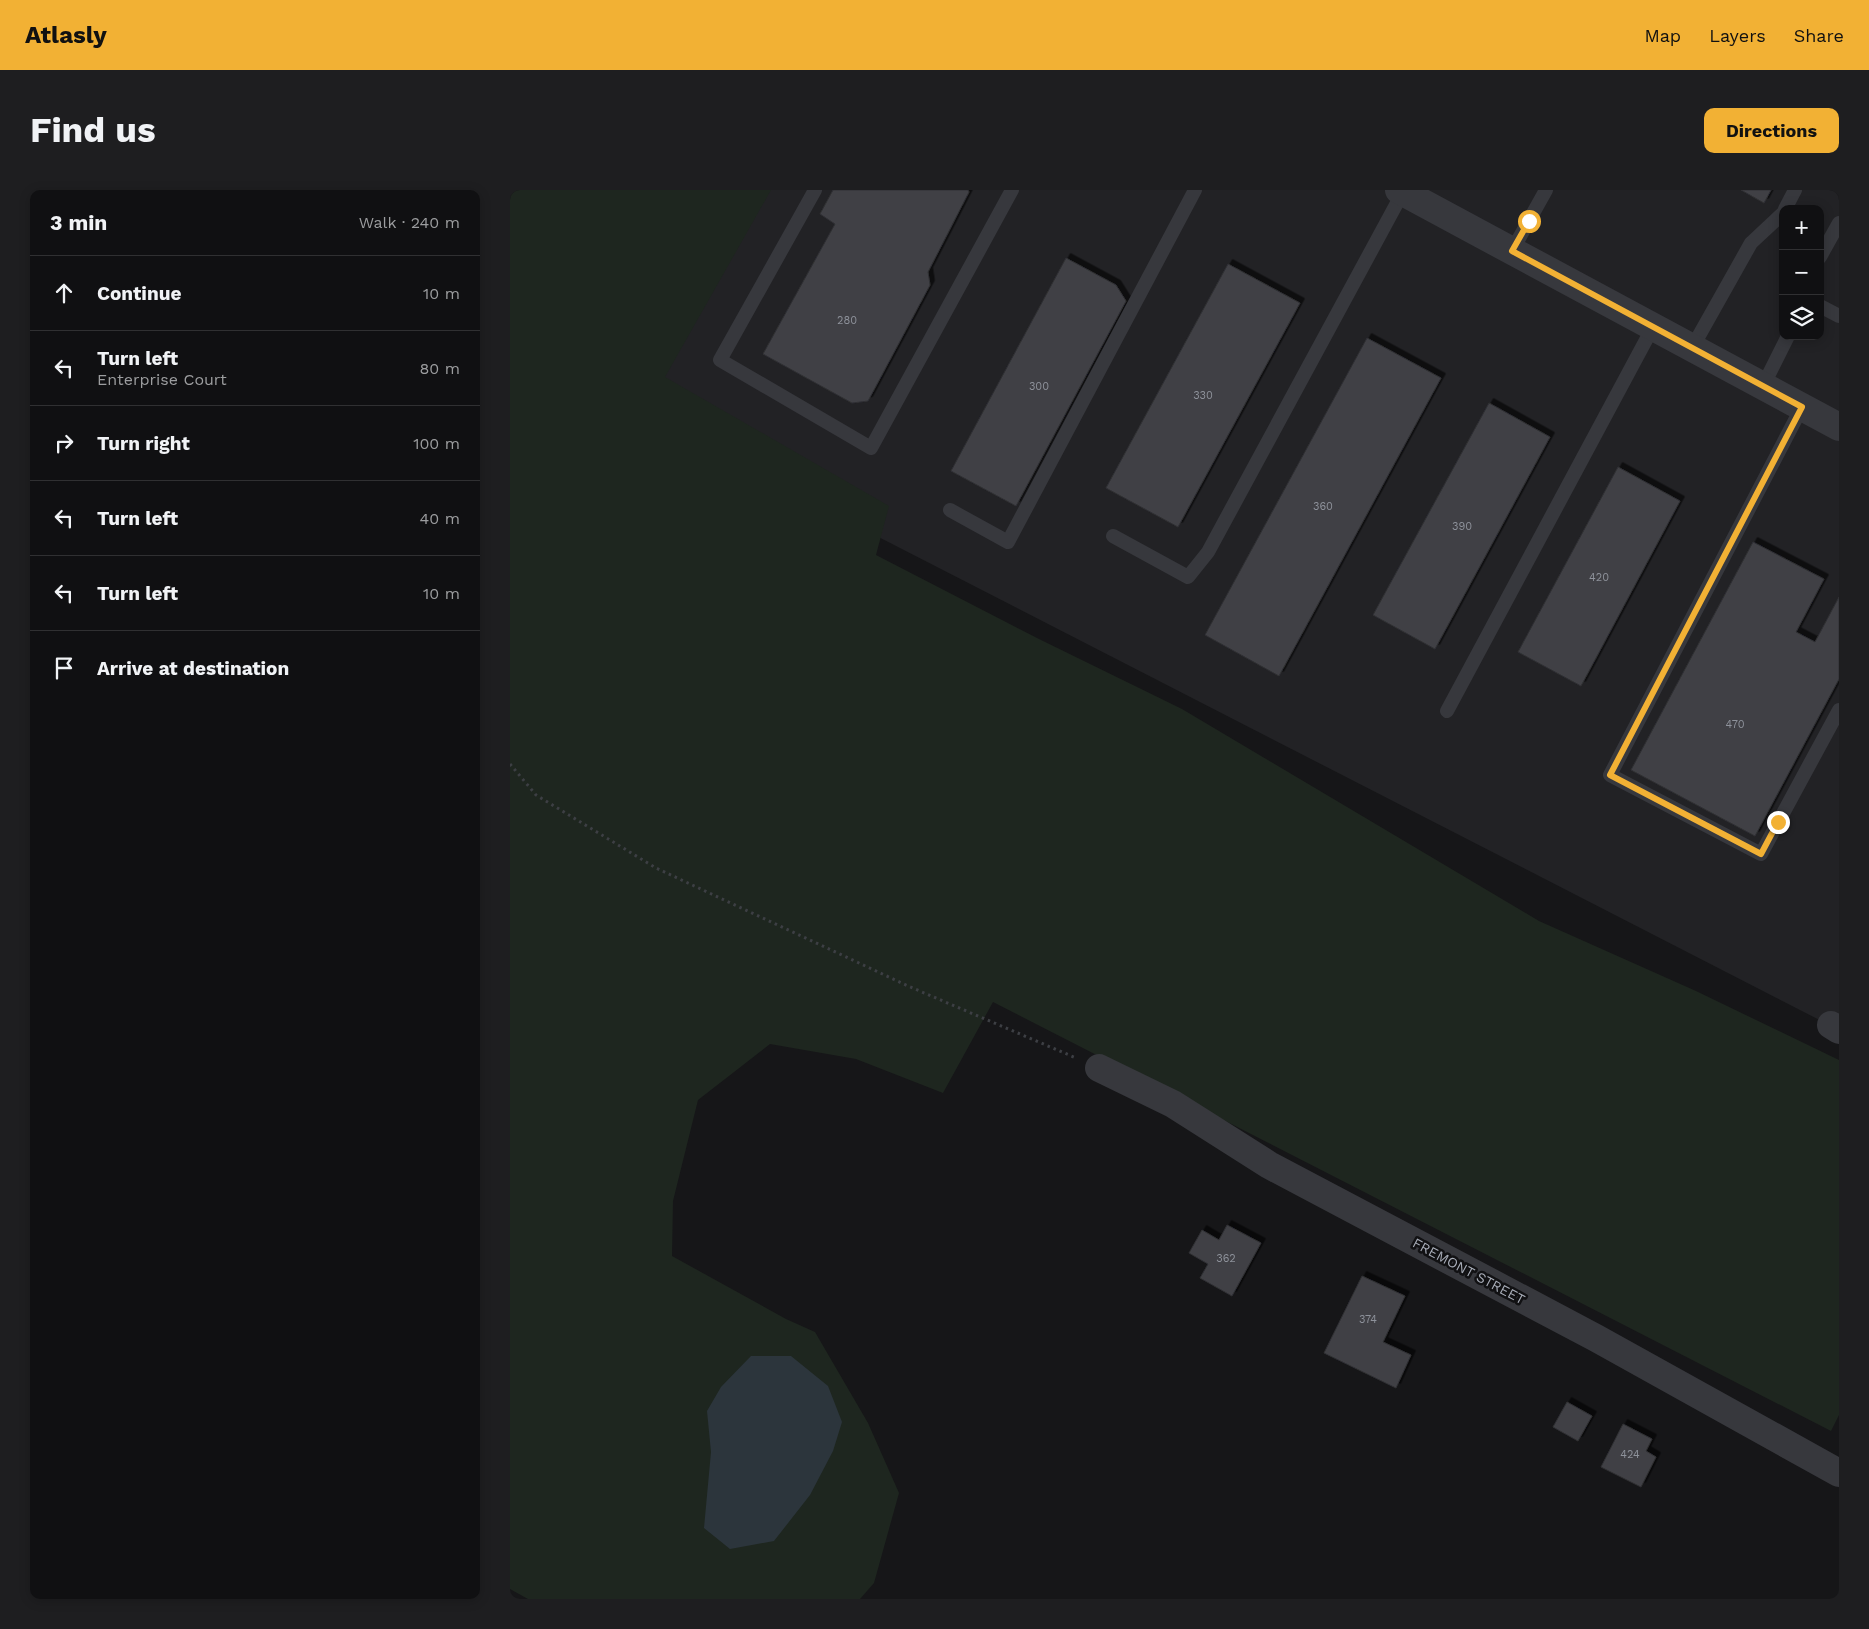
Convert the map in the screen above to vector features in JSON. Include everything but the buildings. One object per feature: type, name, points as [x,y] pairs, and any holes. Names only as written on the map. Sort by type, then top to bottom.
[{"type":"street","points":[[1400,191],[1839,427]]},
{"type":"street","name":"FREMONT STREET","points":[[1099,1068],[1173,1104],[1269,1166],[1596,1338],[1839,1472]]},
{"type":"lane","points":[[814,190],[720,360],[871,448],[1012,190]]},
{"type":"lane","points":[[950,510],[1008,542],[1195,190]]},
{"type":"lane","points":[[1512,251],[1546,190]]},
{"type":"lane","points":[[1787,205],[1795,190]]},
{"type":"lane","points":[[1113,536],[1188,578],[1208,552],[1400,191]]},
{"type":"lane","points":[[1692,348],[1751,243],[1779,217]]},
{"type":"lane","points":[[1824,250],[1839,222]]},
{"type":"lane","points":[[1824,308],[1839,316]]},
{"type":"lane","points":[[1447,711],[1653,327]]},
{"type":"lane","points":[[1762,386],[1786,340]]},
{"type":"lane","points":[[1802,407],[1610,775],[1761,854],[1839,710]]},
{"type":"path","points":[[510,764],[536,795],[656,868],[908,986],[1099,1068]]},
{"type":"shaded area","points":[[510,190],[771,190],[665,377],[889,506],[876,555],[1039,639],[1182,709],[1539,921],[1696,991],[1839,1060],[1839,1415],[1831,1431],[993,1002],[943,1093],[856,1059],[770,1044],[698,1100],[673,1201],[672,1256],[786,1319],[815,1332],[868,1423],[899,1493],[874,1583],[860,1599],[528,1599],[510,1589]]},
{"type":"shaded area","points":[[755,190],[1839,190],[1839,1030],[633,411]]},
{"type":"shaded area","points":[[751,1356],[791,1356],[828,1386],[842,1422],[833,1451],[810,1495],[774,1541],[730,1549],[704,1528],[711,1452],[707,1411],[721,1387]]},
{"type":"route","points":[[1529,221],[1512,251],[1802,407],[1610,775],[1761,854],[1778,822]]}]
